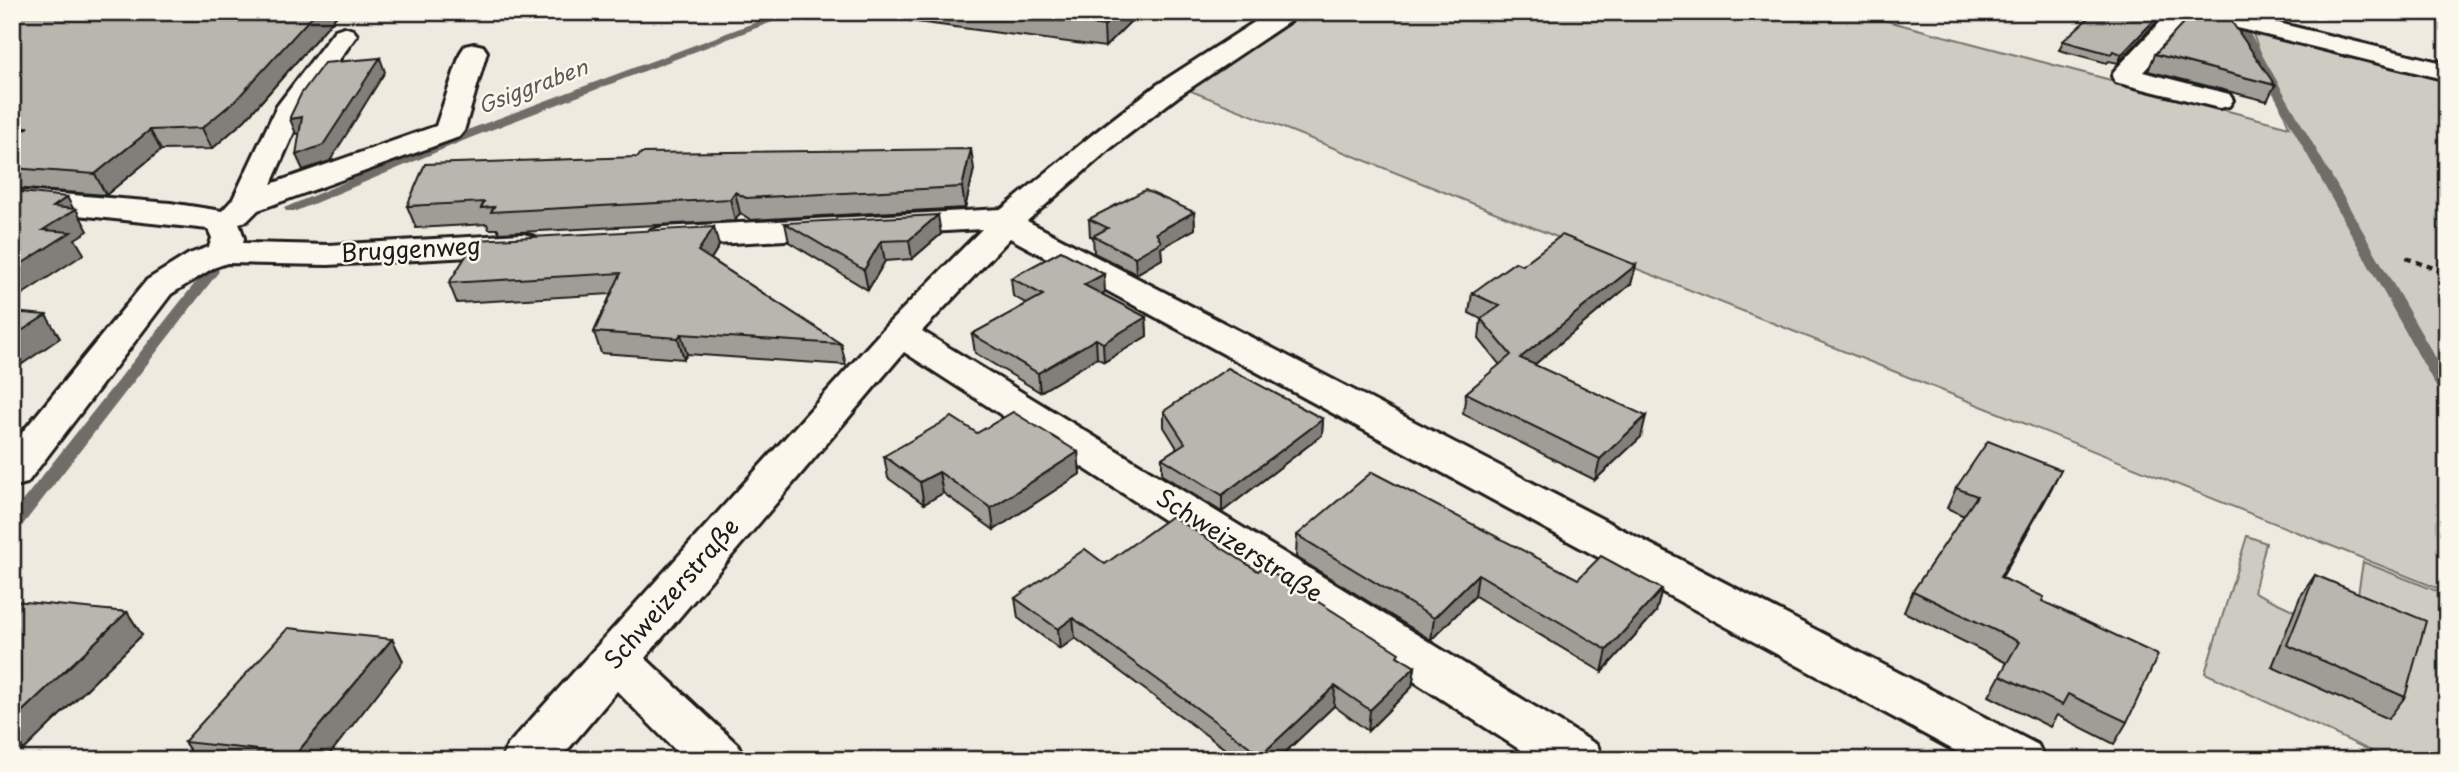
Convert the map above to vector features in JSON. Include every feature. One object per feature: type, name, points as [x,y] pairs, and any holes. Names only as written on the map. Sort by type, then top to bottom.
[{"type":"street","name":"Schweizerstraße","points":[[527,760],[901,333],[1008,221],[1102,141],[1167,91],[1287,12]]},
{"type":"street","points":[[2184,12],[2125,76],[2219,100]]},
{"type":"street","points":[[2202,12],[2447,72]]},
{"type":"street","points":[[12,473],[159,287],[191,266],[231,226],[291,106],[344,35]]},
{"type":"street","points":[[231,226],[449,131],[474,52]]},
{"type":"street","name":"Bruggenweg","points":[[12,199],[170,213],[231,226],[328,255],[551,243]]},
{"type":"street","points":[[634,238],[1008,221],[2019,760]]},
{"type":"street","name":"Schweizerstraße","points":[[901,333],[1578,760]]},
{"type":"street","points":[[615,659],[719,760]]},
{"type":"path","points":[[2406,258],[2447,273]]},
{"type":"shaded area","points":[[1303,12],[1853,12],[2289,127],[2249,24],[2447,74],[2447,592],[1186,89]]},
{"type":"shaded area","points":[[2247,536],[2266,543],[2254,592],[2295,611],[2272,667],[2354,620],[2363,562],[2447,595],[2447,760],[2390,760],[2205,673]]},
{"type":"building","points":[[12,12],[316,12],[236,100],[202,128],[150,130],[95,174],[12,168],[12,136],[29,127],[12,128]]},
{"type":"building","points":[[1001,12],[1118,12],[1104,26]]},
{"type":"building","points":[[2095,12],[2162,12],[2122,54],[2113,51],[2111,54],[2063,41]]},
{"type":"building","points":[[2194,12],[2225,12],[2275,85],[2155,54]]},
{"type":"building","points":[[380,58],[323,145],[296,155],[302,117],[290,117],[301,94],[324,63]]},
{"type":"building","points":[[971,149],[962,187],[746,198],[735,192],[730,199],[491,212],[494,207],[481,208],[484,202],[407,206],[425,164],[638,157],[641,153]]},
{"type":"building","points":[[1145,190],[1194,212],[1156,233],[1161,242],[1135,257],[1093,236],[1108,228],[1089,219]]},
{"type":"building","points":[[12,191],[67,197],[53,207],[76,209],[43,230],[71,232],[12,270]]},
{"type":"building","points":[[938,215],[909,240],[881,241],[864,270],[785,223]]},
{"type":"building","points":[[714,227],[698,251],[841,344],[681,334],[678,338],[594,332],[621,273],[449,283],[476,240]]},
{"type":"building","points":[[1562,235],[1636,265],[1520,358],[1646,416],[1600,459],[1466,393],[1511,355],[1481,319],[1500,306],[1472,293],[1515,262],[1522,265]]},
{"type":"building","points":[[1061,251],[1104,274],[1084,285],[1146,317],[1103,343],[1096,339],[1038,373],[972,334],[1043,295],[1011,278]]},
{"type":"building","points":[[12,312],[46,315],[12,337]]},
{"type":"building","points":[[1228,368],[1323,419],[1222,495],[1162,458],[1185,443],[1164,411]]},
{"type":"building","points":[[1013,412],[1078,452],[991,508],[939,472],[920,482],[884,456],[952,417],[977,433]]},
{"type":"building","points":[[1988,441],[2061,470],[2000,577],[2044,597],[2042,601],[2158,655],[2127,722],[2068,694],[2062,705],[2000,675],[2019,642],[1913,591],[1977,496],[1956,488]]},
{"type":"building","points":[[1372,472],[1578,579],[1601,556],[1662,589],[1607,650],[1478,574],[1434,618],[1297,535]]},
{"type":"building","points":[[1172,516],[1258,571],[1263,567],[1399,653],[1397,656],[1415,667],[1370,710],[1335,686],[1261,755],[1073,618],[1058,629],[1015,598],[1085,549],[1105,564]]},
{"type":"building","points":[[2315,575],[2426,621],[2405,697],[2287,645]]},
{"type":"building","points":[[15,601],[127,612],[12,721],[12,603]]},
{"type":"building","points":[[288,628],[392,639],[296,754],[184,742]]},
{"type":"waterway","name":"Gsiggraben","points":[[291,208],[466,135],[793,12]]},
{"type":"waterway","points":[[2244,32],[2447,392]]},
{"type":"waterway","name":"Gsiggraben","points":[[12,527],[212,271]]}]
